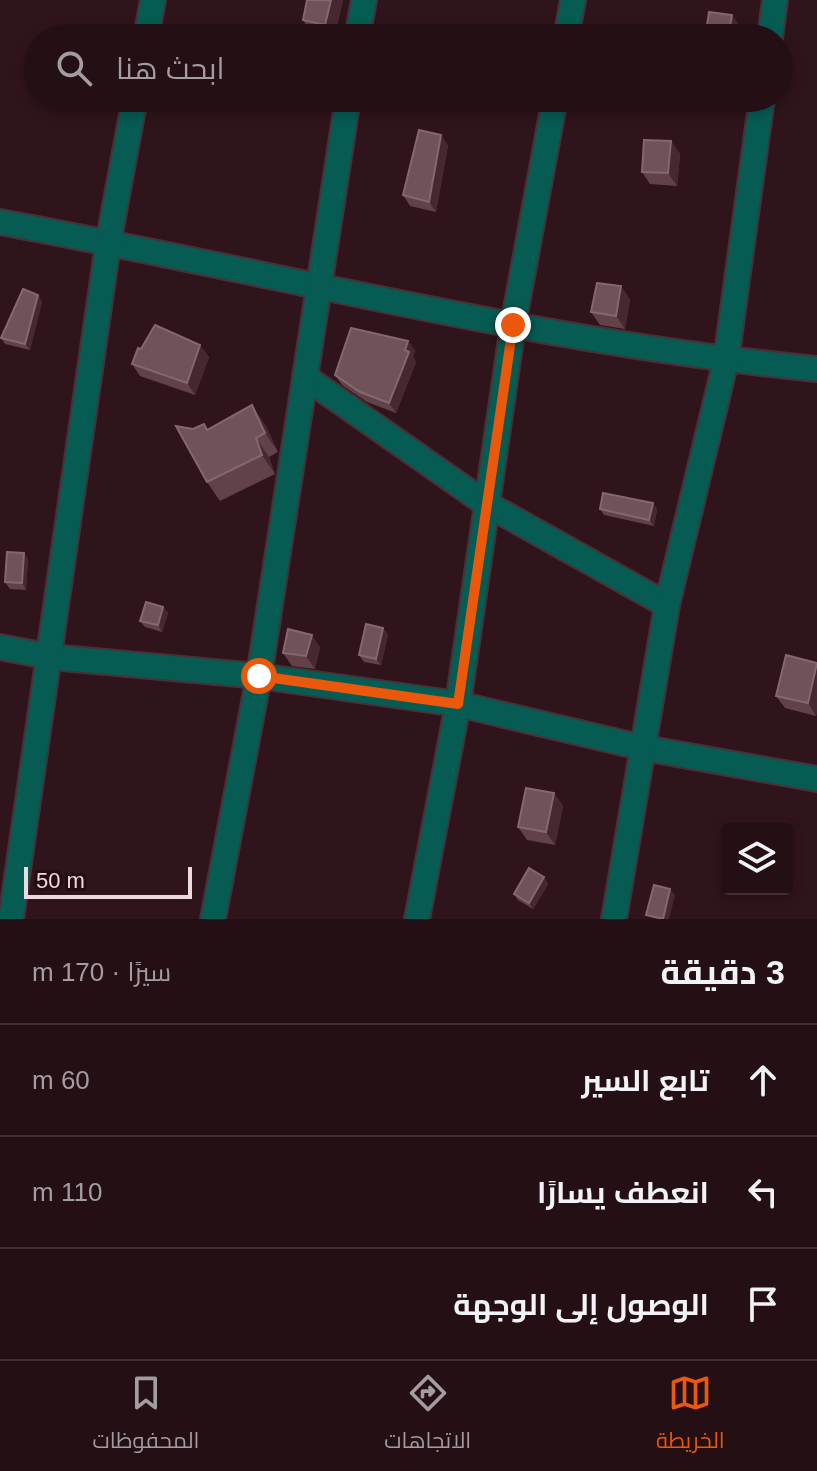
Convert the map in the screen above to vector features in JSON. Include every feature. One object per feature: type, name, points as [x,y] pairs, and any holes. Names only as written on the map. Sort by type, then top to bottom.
[{"type":"street","points":[[149,24],[153,0]]},
{"type":"street","points":[[360,24],[364,0]]},
{"type":"street","points":[[569,24],[573,0]]},
{"type":"street","points":[[772,24],[775,0]]},
{"type":"street","points":[[11,919],[108,244],[132,112]]},
{"type":"street","points":[[213,919],[259,676],[346,112]]},
{"type":"street","points":[[417,919],[458,704],[513,325],[552,112]]},
{"type":"street","points":[[614,919],[667,605],[726,360],[760,112]]},
{"type":"street","points":[[0,222],[513,325],[726,360],[817,369]]},
{"type":"street","points":[[305,377],[485,503],[667,605]]},
{"type":"street","points":[[0,647],[51,657],[259,676],[458,704],[644,748],[817,779]]},
{"type":"building","points":[[307,0],[331,0],[325,24],[303,20]]},
{"type":"building","points":[[709,12],[732,15],[730,24],[707,24]]},
{"type":"building","points":[[419,130],[441,135],[429,202],[403,195]]},
{"type":"building","points":[[644,140],[671,141],[668,173],[642,172]]},
{"type":"building","points":[[597,283],[621,286],[616,316],[591,312]]},
{"type":"building","points":[[23,289],[38,295],[25,344],[1,338]]},
{"type":"building","points":[[155,325],[200,345],[187,383],[132,364],[138,348],[141,349]]},
{"type":"building","points":[[351,328],[408,341],[405,350],[409,352],[389,403],[360,392],[335,375]]},
{"type":"building","points":[[252,405],[265,433],[256,438],[262,455],[207,482],[176,426],[193,429],[204,424],[207,430]]},
{"type":"building","points":[[603,493],[653,503],[649,520],[600,509]]},
{"type":"building","points":[[7,552],[24,553],[22,583],[5,582]]},
{"type":"building","points":[[146,602],[163,607],[158,625],[140,621]]},
{"type":"building","points":[[366,624],[383,628],[376,659],[359,655]]},
{"type":"building","points":[[288,629],[312,635],[306,656],[283,653]]},
{"type":"building","points":[[786,655],[817,663],[808,703],[776,696]]},
{"type":"building","points":[[526,788],[554,793],[546,832],[518,827]]},
{"type":"building","points":[[529,868],[544,877],[529,903],[514,894]]},
{"type":"building","points":[[654,885],[670,889],[663,919],[646,915]]},
{"type":"route","points":[[259,676],[458,704],[513,325]]}]
